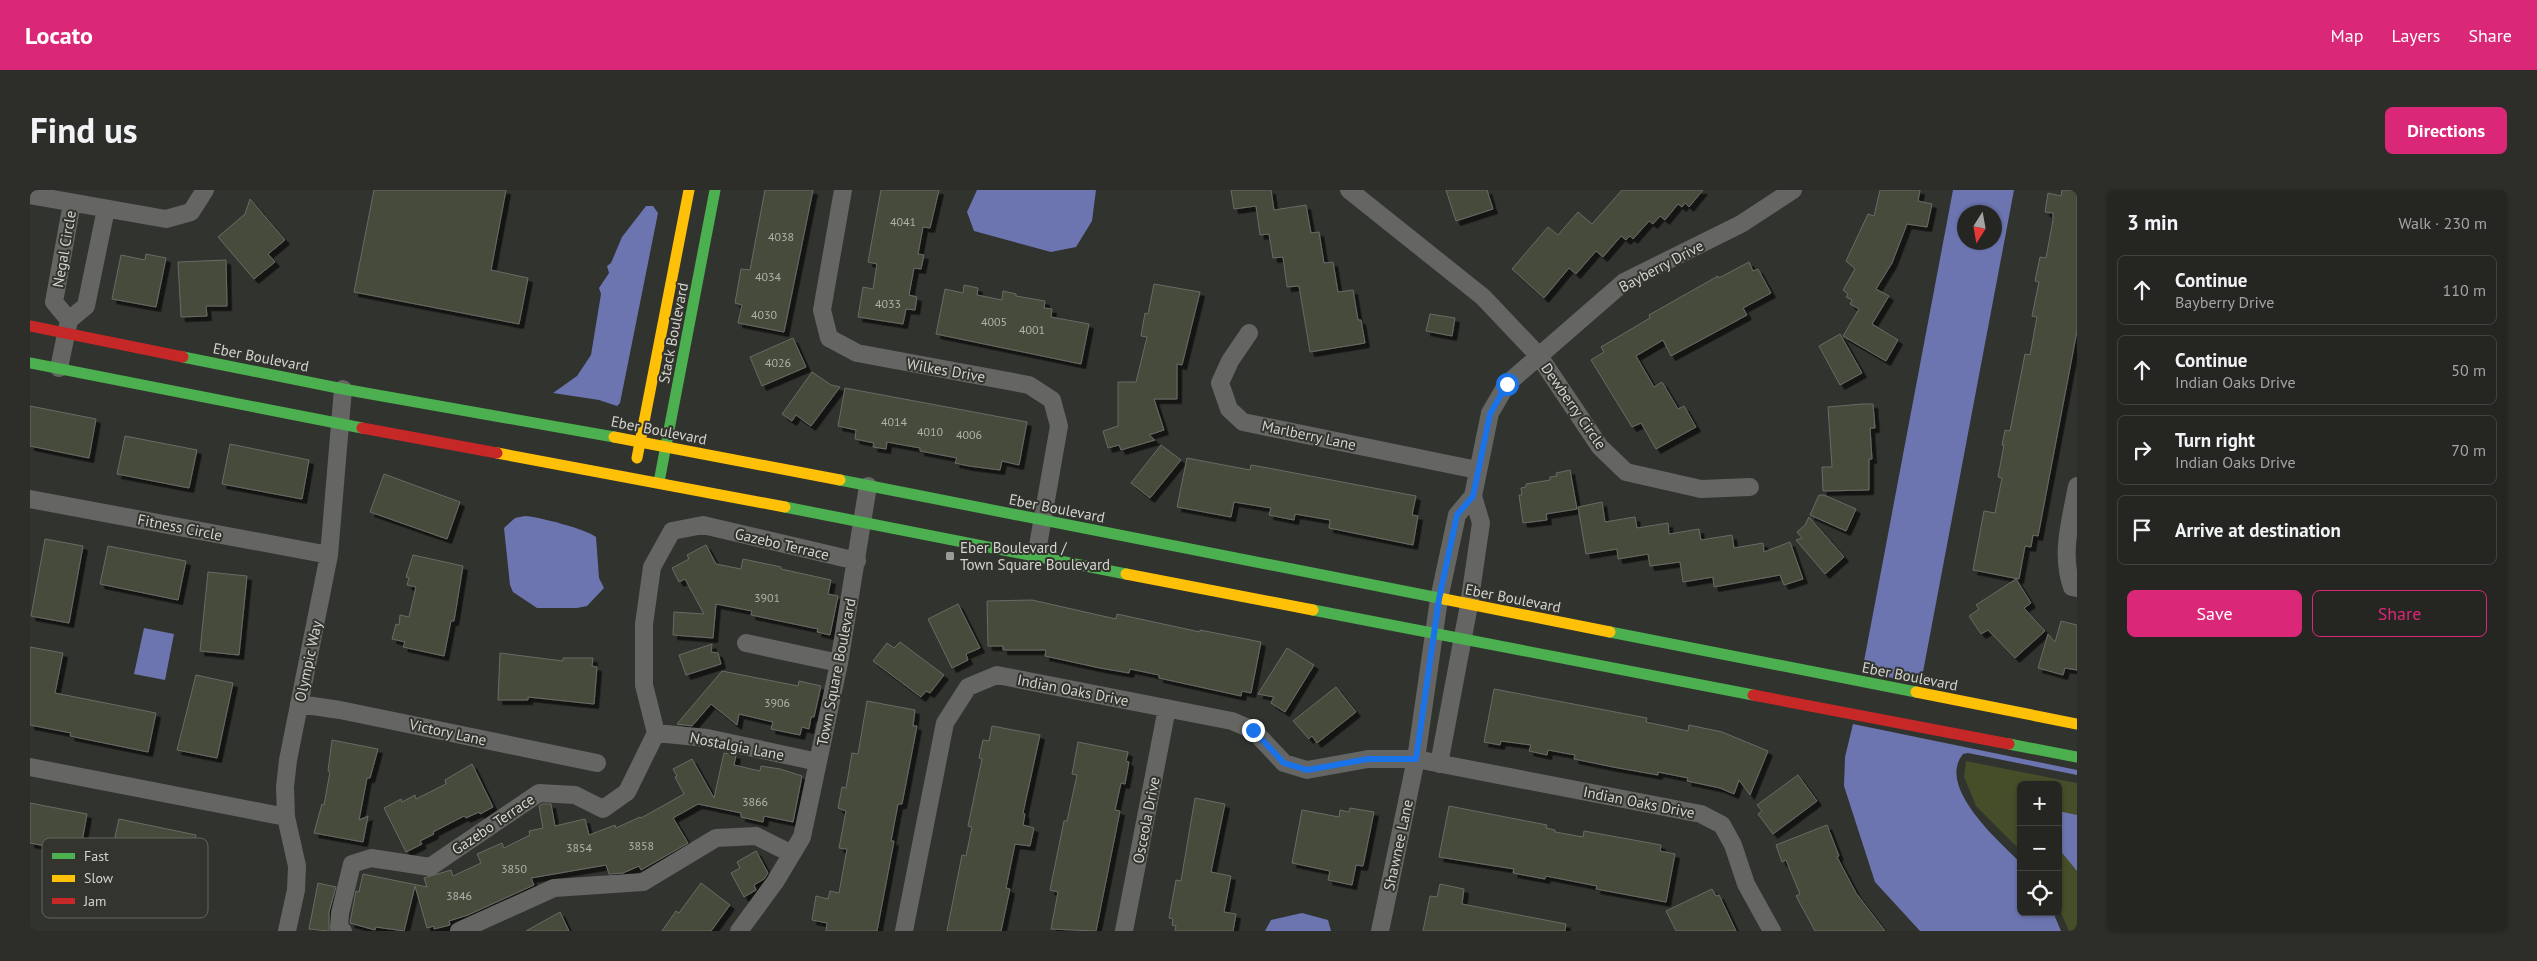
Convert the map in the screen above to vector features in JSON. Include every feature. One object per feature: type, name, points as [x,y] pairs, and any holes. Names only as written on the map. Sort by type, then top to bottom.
[{"type":"street","name":"Negal Circle","points":[[30,194],[106,210],[166,219],[191,212],[205,190]]},
{"type":"street","name":"Stack Boulevard","points":[[633,477],[689,190]]},
{"type":"street","name":"Stack Boulevard","points":[[659,482],[715,190]]},
{"type":"street","name":"Wilkes Drive","points":[[843,190],[822,310],[829,338],[857,354],[1029,385],[1052,400],[1059,426],[1036,557]]},
{"type":"street","points":[[1349,190],[1483,297],[1539,356]]},
{"type":"street","name":"Bayberry Drive","points":[[1464,639],[1481,523],[1473,496],[1490,414],[1507,384],[1624,282],[1741,224],[1793,190]]},
{"type":"street","name":"Negal Circle","points":[[67,327],[54,302],[72,203]]},
{"type":"street","points":[[59,368],[67,327],[86,306],[106,210]]},
{"type":"street","name":"Eber Boulevard","points":[[30,326],[67,327],[343,388],[666,446],[2077,724]]},
{"type":"street","name":"Marlberry Lane","points":[[1249,333],[1230,361],[1220,383],[1229,409],[1243,422],[1478,470]]},
{"type":"street","name":"Dewberry Circle","points":[[1539,356],[1600,447],[1626,472],[1701,489],[1750,487]]},
{"type":"street","points":[[30,363],[863,521],[1036,557],[2077,757]]},
{"type":"street","name":"Olympic Way","points":[[286,931],[296,890],[297,866],[286,817],[284,787],[329,555],[343,388]]},
{"type":"street","name":"Town Square Boulevard","points":[[739,931],[775,882],[802,837],[839,663],[868,486]]},
{"type":"street","points":[[2077,486],[2065,549],[2066,570],[2072,587],[2077,588]]},
{"type":"street","name":"Bayberry Drive","points":[[1436,634],[1439,599],[1457,515],[1473,496]]},
{"type":"street","name":"Fitness Circle","points":[[30,498],[329,555]]},
{"type":"street","name":"Gazebo Terrace","points":[[343,931],[339,928],[340,913],[352,864],[371,858],[430,867],[539,793],[575,795],[603,809],[627,792],[656,733],[644,685],[644,624],[652,567],[672,531],[703,525],[857,561]]},
{"type":"street","points":[[1416,759],[1436,634]]},
{"type":"street","points":[[1439,764],[1464,639]]},
{"type":"street","points":[[746,644],[839,663]]},
{"type":"street","name":"Indian Oaks Drive","points":[[904,931],[945,723],[968,687],[997,675],[1232,721],[1253,730],[1284,763],[1307,770],[1368,759],[1416,759],[1701,814],[1722,826],[1733,845],[1746,884],[1772,931]]},
{"type":"street","name":"Victory Lane","points":[[299,704],[340,710],[597,763]]},
{"type":"street","name":"Osceola Drive","points":[[1124,931],[1167,708]]},
{"type":"street","points":[[1424,710],[1448,715]]},
{"type":"street","name":"Nostalgia Lane","points":[[656,733],[707,738],[818,762]]},
{"type":"street","name":"Shawnee Lane","points":[[1380,931],[1416,759]]},
{"type":"street","points":[[30,767],[286,817]]},
{"type":"street","points":[[459,931],[554,888],[643,882],[716,838],[756,836],[792,854]]},
{"type":"green space","points":[[1966,761],[2077,783],[2077,931],[2069,931],[2062,915],[2062,781],[2017,781],[2017,847],[1976,806],[1964,777]]},
{"type":"water","points":[[977,190],[1096,190],[1092,221],[1076,247],[1051,252],[974,231],[967,212]]},
{"type":"water","points":[[1953,190],[2014,190],[1923,672],[1927,681],[1945,685],[1945,688],[1862,672]]},
{"type":"water","points":[[646,206],[653,206],[658,213],[620,403],[617,406],[599,400],[553,393],[577,376],[591,355],[601,294],[599,288],[609,273],[607,266],[611,263],[622,237]]},
{"type":"water","points":[[525,516],[583,530],[596,537],[599,578],[604,588],[587,606],[577,608],[537,608],[513,592],[510,585],[504,528],[515,518]]},
{"type":"water","points":[[144,628],[174,634],[165,680],[134,674]]},
{"type":"water","points":[[1853,724],[2077,770],[2077,775],[1968,753],[1963,754],[1957,767],[1958,782],[1964,797],[1974,813],[2017,859],[2017,916],[2055,916],[2061,931],[1920,931],[1875,882],[1844,786],[1845,757]]},
{"type":"water","points":[[2062,812],[2077,815],[2077,871],[2062,853]]},
{"type":"water","points":[[1302,913],[1328,920],[1331,931],[1265,931],[1271,920]]},
{"type":"building","points":[[374,190],[506,190],[491,270],[528,278],[519,324],[354,292]]},
{"type":"building","points":[[765,190],[813,190],[784,332],[738,323],[742,305],[735,303],[741,269],[750,270]]},
{"type":"building","points":[[881,190],[939,190],[930,228],[923,227],[918,254],[924,255],[921,269],[914,268],[909,295],[917,297],[915,310],[906,309],[903,324],[858,317],[863,287],[873,289],[877,264],[868,262]]},
{"type":"building","points":[[1231,190],[1271,190],[1274,210],[1306,205],[1311,233],[1319,232],[1324,263],[1333,262],[1338,292],[1353,290],[1358,320],[1361,320],[1365,343],[1310,352],[1299,286],[1287,287],[1283,257],[1273,258],[1269,234],[1260,235],[1256,206],[1234,209]]},
{"type":"building","points":[[1446,190],[1487,190],[1493,209],[1456,221]]},
{"type":"building","points":[[1622,190],[1703,190],[1689,207],[1685,203],[1682,207],[1678,204],[1665,220],[1660,216],[1653,224],[1649,221],[1633,239],[1630,236],[1626,240],[1621,236],[1603,257],[1596,251],[1576,274],[1569,268],[1544,298],[1512,269],[1548,227],[1558,235],[1578,212],[1592,224]]},
{"type":"building","points":[[1880,190],[1920,190],[1918,201],[1932,204],[1927,227],[1907,224],[1892,263],[1876,289],[1889,296],[1872,324],[1898,340],[1886,361],[1843,336],[1859,309],[1850,304],[1852,300],[1846,297],[1848,294],[1843,290],[1855,269],[1846,261],[1868,214],[1874,216]]},
{"type":"building","points":[[2062,190],[2077,190],[2077,331],[2038,536],[2033,535],[2031,547],[2025,546],[2019,579],[1973,570],[1984,511],[1995,513],[2002,478],[1998,477],[2005,430],[2010,431],[2025,354],[2030,355],[2037,317],[2032,316],[2039,282],[2035,281],[2040,257],[2046,258],[2053,220],[2053,213],[2045,212],[2048,193],[2061,196]]},
{"type":"building","points":[[250,199],[285,240],[268,254],[275,262],[254,279],[218,237],[245,214]]},
{"type":"building","points":[[146,254],[166,258],[156,307],[112,299],[121,255],[145,260]]},
{"type":"building","points":[[226,260],[227,306],[206,306],[207,316],[181,317],[178,262]]},
{"type":"building","points":[[1749,262],[1753,271],[1758,269],[1771,293],[1743,308],[1747,315],[1671,356],[1663,340],[1636,356],[1654,387],[1662,382],[1678,409],[1684,406],[1696,427],[1656,449],[1641,423],[1632,427],[1591,360],[1604,352],[1601,347],[1650,318],[1649,315],[1718,276],[1719,278]]},
{"type":"building","points":[[1154,284],[1200,292],[1182,365],[1177,364],[1177,399],[1154,399],[1164,430],[1149,435],[1155,440],[1121,450],[1119,445],[1108,448],[1103,431],[1118,426],[1118,382],[1136,382],[1147,337],[1141,336],[1145,313],[1148,314]]},
{"type":"building","points":[[964,285],[978,288],[977,295],[1002,300],[1003,291],[1016,294],[1016,296],[1045,301],[1044,308],[1052,309],[1051,317],[1089,324],[1081,364],[936,334],[945,289],[963,293]]},
{"type":"building","points":[[1430,314],[1455,318],[1452,336],[1426,331]]},
{"type":"building","points":[[1840,334],[1862,373],[1840,385],[1819,346]]},
{"type":"building","points":[[793,338],[806,367],[762,386],[750,357]]},
{"type":"building","points":[[812,372],[831,385],[840,387],[811,426],[796,415],[792,421],[782,414]]},
{"type":"building","points":[[845,388],[1027,422],[1019,465],[1002,461],[1000,470],[955,463],[957,458],[920,451],[920,448],[887,442],[886,449],[873,447],[874,443],[855,439],[856,430],[838,426]]},
{"type":"building","points":[[1873,404],[1875,428],[1870,428],[1872,459],[1869,459],[1869,490],[1823,491],[1822,467],[1832,467],[1828,407]]},
{"type":"building","points":[[30,406],[96,419],[89,458],[30,446]]},
{"type":"building","points":[[125,436],[197,450],[189,488],[117,474]]},
{"type":"building","points":[[230,444],[309,460],[302,499],[222,484]]},
{"type":"building","points":[[1161,445],[1181,460],[1150,498],[1131,483]]},
{"type":"building","points":[[1187,458],[1250,470],[1251,465],[1416,496],[1412,515],[1418,516],[1413,545],[1329,528],[1330,520],[1295,514],[1294,520],[1269,515],[1271,508],[1234,502],[1231,517],[1177,507]]},
{"type":"building","points":[[1570,470],[1577,509],[1546,514],[1547,520],[1523,523],[1519,495],[1522,495],[1521,488],[1526,487],[1526,484],[1550,480],[1550,477],[1557,476],[1556,473]]},
{"type":"building","points":[[384,474],[460,502],[447,539],[370,512]]},
{"type":"building","points":[[1819,495],[1824,495],[1856,509],[1846,531],[1810,515]]},
{"type":"building","points":[[1602,502],[1605,522],[1635,517],[1637,528],[1668,523],[1669,534],[1699,529],[1701,540],[1732,535],[1734,548],[1763,543],[1764,552],[1790,542],[1803,579],[1784,585],[1780,575],[1714,587],[1713,577],[1683,582],[1680,562],[1650,566],[1648,554],[1618,559],[1617,549],[1586,554],[1578,507]]},
{"type":"building","points":[[1809,517],[1844,557],[1825,574],[1796,540],[1802,538],[1797,532],[1805,525]]},
{"type":"building","points":[[45,539],[83,546],[69,623],[31,616]]},
{"type":"building","points":[[706,545],[716,564],[741,569],[743,559],[831,580],[828,594],[838,596],[830,635],[817,632],[818,629],[751,615],[752,611],[716,604],[713,638],[673,635],[674,612],[704,614],[685,579],[679,582],[672,568],[689,559],[687,555]]},
{"type":"building","points":[[108,546],[186,561],[178,600],[100,584]]},
{"type":"building","points":[[413,555],[463,566],[454,621],[451,621],[444,656],[403,647],[405,642],[392,639],[396,624],[399,625],[400,615],[409,617],[416,587],[407,585],[409,578],[406,577]]},
{"type":"building","points":[[208,572],[247,576],[239,655],[200,651]]},
{"type":"building","points":[[2016,579],[2031,603],[2024,608],[2045,631],[2015,658],[1988,630],[1981,634],[1969,616],[1979,609],[1976,605]]},
{"type":"building","points":[[1032,600],[1116,619],[1117,614],[1200,632],[1200,630],[1261,642],[1251,693],[1242,691],[1241,696],[1159,678],[1159,675],[1130,669],[1129,673],[1100,668],[1045,656],[1046,650],[1003,650],[1003,646],[988,646],[987,601]]},
{"type":"building","points":[[958,604],[980,648],[966,654],[968,660],[952,668],[928,619]]},
{"type":"building","points":[[2061,621],[2077,625],[2077,670],[2065,668],[2063,675],[2038,668],[2048,634],[2055,642]]},
{"type":"building","points":[[900,642],[944,675],[930,693],[926,691],[921,697],[873,661],[887,643],[894,648]]},
{"type":"building","points":[[712,644],[711,652],[718,653],[721,664],[686,675],[679,655]]},
{"type":"building","points":[[30,647],[63,653],[55,693],[156,713],[148,752],[70,736],[71,733],[30,725]]},
{"type":"building","points":[[1287,648],[1314,665],[1285,712],[1271,703],[1274,697],[1258,694]]},
{"type":"building","points":[[500,653],[563,661],[563,658],[593,658],[592,666],[597,667],[594,704],[528,697],[528,700],[498,700]]},
{"type":"building","points":[[722,671],[798,686],[799,681],[821,686],[814,717],[811,717],[809,729],[802,727],[800,735],[771,729],[773,722],[739,714],[737,725],[711,704],[692,726],[677,724]]},
{"type":"building","points":[[196,675],[233,683],[217,758],[177,750]]},
{"type":"building","points":[[1336,687],[1356,712],[1317,743],[1312,736],[1309,739],[1293,721]]},
{"type":"building","points":[[1494,689],[1647,718],[1646,722],[1688,731],[1689,725],[1722,732],[1768,751],[1750,795],[1739,780],[1734,794],[1720,788],[1687,781],[1688,778],[1658,772],[1658,775],[1613,767],[1574,759],[1575,755],[1548,750],[1547,755],[1529,751],[1531,745],[1501,741],[1500,745],[1484,742]]},
{"type":"building","points":[[867,701],[915,710],[913,726],[917,726],[902,804],[898,804],[891,841],[894,841],[877,931],[826,931],[827,923],[812,920],[816,896],[828,899],[830,891],[839,893],[847,849],[839,848],[846,811],[838,808],[842,787],[846,788],[852,753],[858,754]]},
{"type":"building","points":[[992,726],[1040,735],[1023,813],[1025,814],[1023,825],[1034,828],[1030,846],[1015,844],[1006,888],[1010,889],[1001,931],[947,931],[962,855],[966,856],[972,827],[968,826],[982,759],[979,758],[983,740],[989,741]]},
{"type":"building","points":[[332,740],[378,749],[370,778],[367,778],[359,820],[368,816],[363,842],[314,833],[322,804],[324,805],[330,772],[328,771]]},
{"type":"building","points":[[1078,742],[1128,752],[1126,761],[1129,762],[1125,784],[1121,783],[1115,810],[1120,811],[1096,931],[1051,929],[1058,892],[1050,890],[1064,821],[1067,821],[1077,775],[1072,774]]},
{"type":"building","points":[[724,753],[736,755],[734,765],[760,771],[761,766],[780,769],[802,776],[793,822],[764,816],[763,822],[741,817],[741,813],[698,804],[673,818],[688,843],[641,870],[639,866],[623,873],[609,874],[606,865],[531,878],[534,885],[468,915],[449,921],[450,925],[434,929],[434,926],[427,928],[415,886],[404,931],[376,927],[375,930],[350,923],[356,891],[359,892],[363,874],[427,887],[424,878],[451,870],[453,876],[481,863],[477,854],[502,843],[504,848],[530,835],[529,831],[543,828],[539,806],[542,804],[551,804],[555,826],[585,819],[589,835],[615,825],[616,828],[641,818],[684,794],[673,769],[692,759],[714,798]]},
{"type":"building","points":[[472,764],[493,807],[480,814],[479,812],[466,818],[464,816],[433,832],[434,834],[420,841],[422,844],[406,852],[384,808],[401,799],[402,802],[415,795],[416,799],[446,784],[445,780]]},
{"type":"building","points":[[1798,775],[1817,801],[1773,834],[1758,814],[1762,811],[1757,805]]},
{"type":"building","points":[[1195,798],[1225,804],[1211,872],[1231,876],[1224,912],[1236,914],[1233,931],[1175,931],[1176,926],[1172,925],[1173,919],[1169,918],[1176,880],[1181,881]]},
{"type":"building","points":[[30,803],[87,814],[83,838],[42,838],[42,845],[30,843]]},
{"type":"building","points":[[1449,806],[1547,825],[1546,828],[1555,830],[1555,832],[1583,837],[1584,831],[1661,845],[1660,851],[1675,854],[1666,902],[1596,889],[1597,886],[1546,876],[1545,879],[1513,873],[1514,869],[1439,857]]},
{"type":"building","points":[[1350,808],[1374,812],[1363,866],[1356,865],[1352,885],[1328,880],[1330,871],[1292,863],[1302,810],[1339,817],[1340,810],[1349,812]]},
{"type":"building","points":[[119,819],[196,835],[195,838],[115,838]]},
{"type":"building","points":[[1827,825],[1839,856],[1837,857],[1856,893],[1885,931],[1815,931],[1796,896],[1800,894],[1786,860],[1782,862],[1776,845]]},
{"type":"building","points":[[756,851],[768,873],[764,879],[754,885],[756,890],[744,897],[731,873],[740,868],[737,862]]},
{"type":"building","points":[[318,883],[336,887],[329,912],[329,931],[309,929]]},
{"type":"building","points":[[701,883],[730,905],[711,931],[662,931],[676,911],[679,913]]},
{"type":"building","points":[[1440,884],[1464,889],[1462,904],[1566,924],[1565,931],[1423,931],[1430,896],[1437,897]]},
{"type":"building","points":[[1712,889],[1716,896],[1719,895],[1736,931],[1676,931],[1666,911]]},
{"type":"building","points":[[560,912],[569,931],[526,931]]},
{"type":"traffic: fast","points":[[659,482],[715,190]]},
{"type":"traffic: fast","points":[[183,357],[343,389],[614,437]]},
{"type":"traffic: fast","points":[[30,363],[362,428]]},
{"type":"traffic: fast","points":[[840,480],[1444,599]]},
{"type":"traffic: fast","points":[[785,507],[1126,574]]},
{"type":"traffic: fast","points":[[1313,610],[1753,695]]},
{"type":"traffic: fast","points":[[1610,632],[1916,692]]},
{"type":"traffic: fast","points":[[2009,744],[2077,757]]},
{"type":"traffic: slow","points":[[637,458],[689,190]]},
{"type":"traffic: slow","points":[[614,437],[840,480]]},
{"type":"traffic: slow","points":[[497,453],[785,507]]},
{"type":"traffic: slow","points":[[1126,574],[1313,610]]},
{"type":"traffic: slow","points":[[1444,599],[1610,632]]},
{"type":"traffic: slow","points":[[1916,692],[2077,724]]},
{"type":"traffic: jam","points":[[30,326],[183,357]]},
{"type":"traffic: jam","points":[[362,428],[497,453]]},
{"type":"traffic: jam","points":[[1753,695],[2009,744]]},
{"type":"place","name":"Eber Boulevard / Town Square Boulevard","points":[[950,556]]},
{"type":"route","points":[[1253,730],[1284,763],[1307,770],[1368,759],[1416,759],[1436,634],[1439,599],[1457,515],[1473,496],[1490,414],[1507,384]]}]
